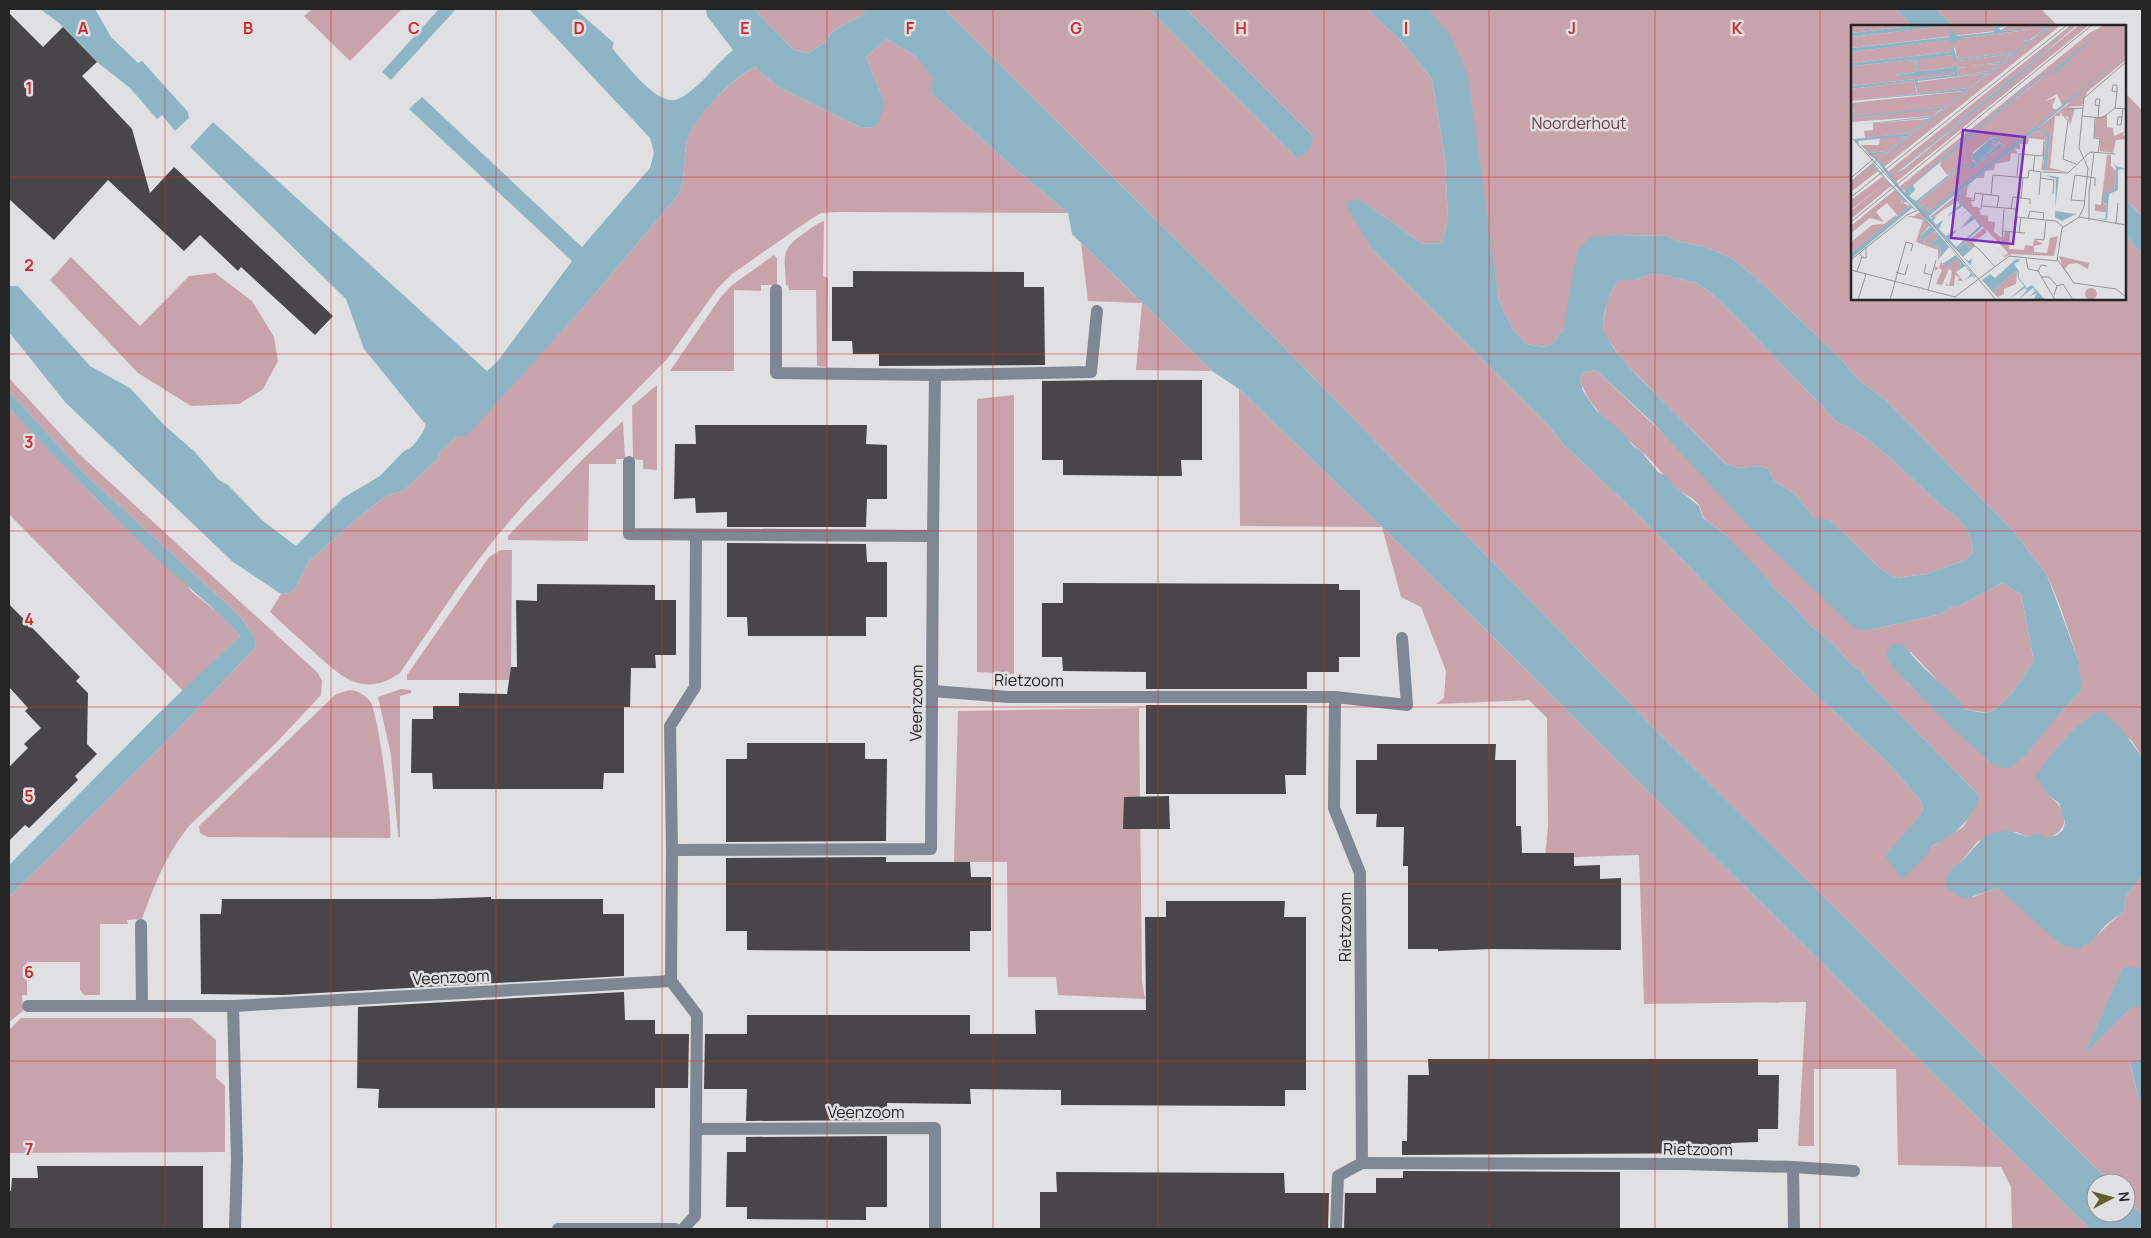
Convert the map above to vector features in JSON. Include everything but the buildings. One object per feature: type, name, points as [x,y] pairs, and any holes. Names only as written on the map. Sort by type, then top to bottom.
[{"type":"street","points":[[776,290],[776,373],[935,375],[1091,372],[1097,311]]},
{"type":"street","points":[[629,462],[629,534],[696,536],[934,536],[935,375]]},
{"type":"street","points":[[683,1229],[695,1216],[697,1015],[671,981],[672,850],[670,726],[695,687],[696,536]]},
{"type":"street","name":"Veenzoom","points":[[672,850],[931,849],[934,536]]},
{"type":"street","name":"Rietzoom","points":[[933,691],[1008,698],[1335,697],[1407,705],[1402,638]]},
{"type":"street","name":"Rietzoom","points":[[1335,697],[1334,808],[1360,873],[1362,1163]]},
{"type":"street","points":[[141,925],[142,1006]]},
{"type":"street","name":"Veenzoom","points":[[28,1006],[233,1006],[671,981]]},
{"type":"street","points":[[233,1006],[237,1159],[235,1229]]},
{"type":"street","name":"Veenzoom","points":[[696,1129],[935,1128],[936,1229]]},
{"type":"street","name":"Rietzoom","points":[[1336,1229],[1338,1176],[1362,1163],[1684,1164],[1854,1171]]},
{"type":"street","points":[[1793,1167],[1794,1229]]},
{"type":"street","points":[[558,1229],[675,1229]]},
{"type":"green space","points":[[312,9],[402,9],[350,61],[304,16]]},
{"type":"green space","points":[[754,9],[866,9],[862,15],[832,32],[825,42],[809,53],[794,50]]},
{"type":"green space","name":"Noorderhout","points":[[944,9],[1149,9],[1297,159],[1314,137],[1186,9],[1367,9],[1402,42],[1432,79],[1445,159],[1448,220],[1442,243],[1423,244],[1359,199],[1373,250],[1550,427],[1562,443],[1637,514],[1795,675],[1887,762],[1921,801],[1923,810],[1920,815],[1886,856],[1930,848],[1963,827],[1980,798],[1867,681],[1861,670],[1854,667],[1832,643],[1810,625],[1789,601],[1774,589],[1770,582],[1753,567],[1726,535],[1704,518],[1697,502],[1675,487],[1646,455],[1605,419],[1589,399],[1583,389],[1580,378],[1585,372],[1596,370],[1870,630],[1941,614],[1953,606],[1959,606],[2002,583],[2021,594],[2034,662],[2013,691],[1995,709],[1988,712],[1979,712],[1964,709],[1911,652],[1885,655],[1908,683],[1990,763],[2061,712],[2079,693],[2078,659],[2047,575],[2016,534],[1886,400],[1859,380],[1838,356],[1753,275],[1731,258],[1706,247],[1676,241],[1668,236],[1612,235],[1569,306],[1563,332],[1558,335],[1555,342],[1545,347],[1526,344],[1513,329],[1499,301],[1483,196],[1423,40],[1398,9],[1895,9],[1912,25],[1851,25],[1851,300],[2126,300],[2126,236],[2142,253],[2142,757],[2132,741],[2095,714],[2062,742],[2057,751],[2052,755],[2048,795],[2059,806],[2064,816],[2064,824],[2059,832],[2041,838],[2029,837],[2017,832],[1978,841],[1959,864],[1973,897],[1998,888],[2083,947],[2124,912],[2125,898],[2142,875],[2142,967],[2123,968],[2085,1052],[2132,1007],[2142,1007],[2142,1058],[2130,1064],[2139,1100],[2142,1101],[2142,1214],[2136,1208],[2136,1173],[2101,1173],[1651,725],[1280,343]]},
{"type":"green space","points":[[1936,9],[2041,9],[2057,25],[1952,25]]},
{"type":"green space","points":[[887,39],[915,56],[934,77],[931,93],[1013,167],[1068,213],[838,212],[821,213],[811,219],[732,274],[717,289],[668,358],[528,500],[497,536],[463,580],[400,673],[387,681],[363,684],[343,676],[270,612],[281,594],[290,593],[295,589],[309,561],[387,495],[403,491],[437,460],[440,452],[456,437],[467,435],[583,308],[679,194],[683,181],[687,140],[697,121],[715,99],[737,79],[755,67],[778,87],[862,128],[874,127],[883,99],[866,57]]},
{"type":"green space","points":[[2126,94],[2142,110],[2142,216],[2126,200]]},
{"type":"green space","points":[[824,221],[823,276],[828,278],[827,367],[817,366],[816,290],[789,290],[788,285],[786,285],[785,261],[785,255],[790,245],[811,228]]},
{"type":"green space","points":[[1081,243],[1212,371],[1136,370],[1142,303],[1088,301]]},
{"type":"green space","points":[[774,255],[777,258],[777,285],[761,285],[761,291],[734,290],[734,371],[670,371],[720,298],[732,285]]},
{"type":"green space","points":[[71,257],[140,326],[189,276],[215,273],[252,301],[274,337],[278,361],[263,389],[239,404],[191,406],[138,373],[50,280]]},
{"type":"green space","points":[[1660,274],[1696,283],[1709,291],[1837,422],[1867,439],[1881,450],[1932,498],[1956,516],[1965,526],[1971,538],[1973,552],[1966,560],[1926,574],[1896,578],[1881,569],[1829,519],[1815,519],[1795,494],[1775,481],[1768,469],[1760,466],[1739,468],[1726,464],[1624,362],[1604,334],[1603,323],[1607,303],[1614,286],[1619,280],[1636,280],[1647,275]]},
{"type":"green space","points":[[9,378],[78,453],[318,673],[322,681],[321,695],[278,741],[190,825],[174,847],[162,870],[142,919],[127,920],[128,924],[100,924],[100,995],[84,995],[80,990],[80,962],[27,962],[27,995],[22,995],[23,1011],[9,1022],[9,897],[164,744],[256,647],[256,642],[253,634],[241,617],[82,471],[9,391]]},
{"type":"green space","points":[[657,385],[657,470],[643,469],[643,460],[633,459],[632,406]]},
{"type":"green space","points":[[1239,389],[1382,527],[1240,526]]},
{"type":"green space","points":[[1014,395],[1014,674],[977,672],[977,399]]},
{"type":"green space","points":[[9,408],[97,500],[186,584],[192,592],[223,617],[240,636],[183,691],[9,514]]},
{"type":"green space","points":[[623,421],[625,459],[616,459],[616,464],[589,464],[588,541],[508,540],[508,536]]},
{"type":"green space","points":[[1382,527],[2090,1229],[2012,1229],[2011,1187],[2001,1167],[1898,1165],[1896,1069],[1814,1069],[1814,1146],[1798,1146],[1806,1002],[1644,1004],[1639,855],[1545,858],[1548,826],[1547,718],[1529,700],[1436,704],[1444,698],[1446,671],[1421,607],[1401,597]]},
{"type":"green space","points":[[501,550],[512,550],[511,680],[407,680],[407,675],[489,557]]},
{"type":"green space","points":[[401,689],[411,690],[411,693],[400,696],[400,838],[398,836],[391,755],[378,697]]},
{"type":"green space","points":[[350,690],[359,692],[366,697],[373,709],[384,768],[390,838],[208,837],[200,833],[199,826],[336,694]]},
{"type":"green space","points":[[1139,708],[1142,981],[1145,999],[1058,995],[1056,977],[1008,977],[1007,862],[954,862],[958,711]]},
{"type":"green space","points":[[21,1018],[191,1018],[216,1040],[216,1078],[225,1086],[225,1152],[9,1153],[9,1030]]},
{"type":"water","points":[[40,9],[95,9],[111,37],[138,63],[142,61],[188,112],[189,118],[175,131],[162,115],[157,119],[130,88],[97,62],[59,23]]},
{"type":"water","points":[[439,9],[456,9],[391,80],[382,72]]},
{"type":"water","points":[[529,9],[575,9],[614,43],[612,48],[646,86],[663,98],[672,100],[682,97],[694,89],[733,50],[707,16],[706,9],[754,9],[794,50],[809,53],[825,42],[832,32],[862,15],[866,9],[944,9],[1280,343],[1651,725],[2101,1173],[2086,1173],[2086,1223],[2136,1223],[2136,1208],[2142,1214],[2142,1229],[2090,1229],[1382,527],[1239,389],[1212,371],[1072,234],[1068,213],[1013,167],[931,93],[933,77],[915,56],[887,39],[866,57],[883,99],[883,111],[878,124],[874,127],[862,128],[778,87],[755,67],[726,88],[697,121],[687,140],[683,181],[679,194],[583,308],[467,436],[456,437],[440,452],[437,460],[403,491],[387,495],[309,561],[295,589],[290,593],[281,594],[233,562],[65,402],[9,332],[9,286],[18,286],[90,366],[130,388],[164,425],[195,452],[219,480],[228,485],[263,521],[296,546],[343,498],[380,476],[403,452],[413,446],[426,425],[364,349],[346,299],[190,147],[213,122],[487,371],[497,362],[572,261],[409,109],[422,97],[582,247],[650,168],[654,153],[650,138]]},
{"type":"water","points":[[1149,9],[1186,9],[1314,137],[1309,150],[1297,159]]},
{"type":"water","points":[[1367,9],[1428,9],[1450,34],[1468,76],[1499,301],[1513,329],[1526,344],[1545,347],[1555,342],[1558,335],[1563,332],[1577,251],[1590,237],[1616,235],[1668,236],[1676,241],[1706,247],[1731,258],[1753,275],[1838,356],[1859,380],[1886,400],[2016,534],[2047,575],[2078,659],[2082,686],[2079,693],[2025,756],[2011,767],[2003,768],[1990,763],[1935,711],[1892,666],[1885,655],[1892,644],[1902,644],[1925,669],[1962,703],[1964,709],[1982,713],[1995,709],[2013,691],[2034,662],[2021,594],[2002,583],[1959,606],[1953,606],[1941,614],[1870,630],[1859,630],[1853,627],[1755,533],[1653,423],[1596,370],[1585,372],[1580,378],[1583,391],[1596,410],[1624,434],[1632,445],[1641,451],[1658,472],[1668,477],[1673,485],[1699,506],[1703,518],[1727,536],[1770,582],[1774,589],[1789,601],[1810,625],[1832,643],[1854,667],[1861,670],[1867,681],[1980,798],[1962,826],[1949,837],[1930,848],[1930,852],[1905,877],[1901,878],[1885,856],[1920,815],[1923,810],[1921,801],[1887,762],[1795,675],[1637,514],[1562,443],[1550,427],[1373,250],[1347,208],[1349,201],[1359,199],[1423,244],[1442,243],[1448,220],[1445,159],[1432,79],[1402,42]],"holes":[[[1660,274],[1696,283],[1709,291],[1732,313],[1837,422],[1867,439],[1881,450],[1932,498],[1956,516],[1965,526],[1971,538],[1973,552],[1966,560],[1926,574],[1896,578],[1881,569],[1829,519],[1815,519],[1795,494],[1775,481],[1768,469],[1760,466],[1739,468],[1726,464],[1634,372],[1621,358],[1605,334],[1604,314],[1616,284],[1619,280],[1636,280],[1647,275]]]},
{"type":"water","points":[[1895,9],[1936,9],[1952,25],[1912,25]]},
{"type":"water","points":[[2126,200],[2142,216],[2142,253],[2126,236]]},
{"type":"water","points":[[9,391],[82,471],[241,617],[253,634],[256,647],[164,744],[9,897],[9,865],[160,712],[240,636],[211,607],[159,561],[27,428],[9,408]]},
{"type":"water","points":[[2101,711],[2120,727],[2142,757],[2142,875],[2125,898],[2124,912],[2106,925],[2089,944],[2077,949],[2061,945],[1998,888],[1965,899],[1949,891],[1945,885],[1946,878],[1953,867],[1959,864],[1986,835],[2007,830],[2028,837],[2039,833],[2044,838],[2057,835],[2063,830],[2065,822],[2059,803],[2048,795],[2035,776],[2073,731],[2091,716]]},
{"type":"water","points":[[2123,967],[2142,967],[2142,1007],[2132,1007],[2084,1054]]},
{"type":"water","points":[[2142,1058],[2142,1101],[2139,1100],[2130,1063]]}]
